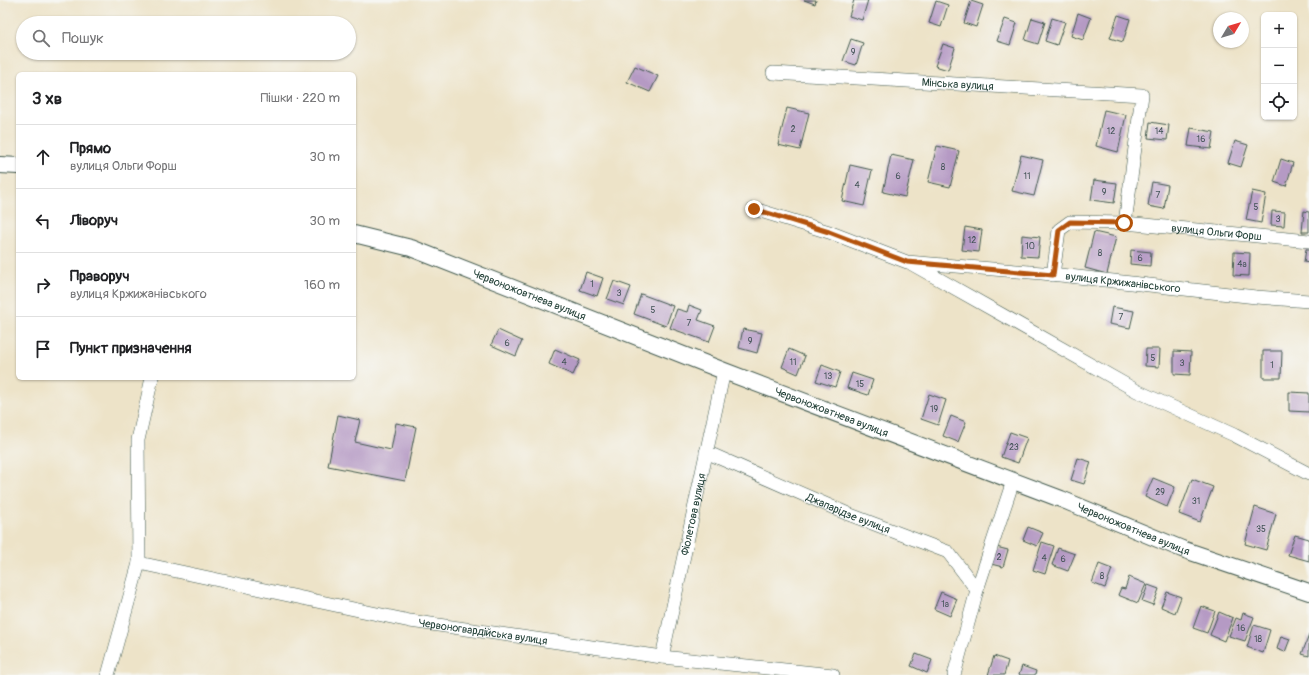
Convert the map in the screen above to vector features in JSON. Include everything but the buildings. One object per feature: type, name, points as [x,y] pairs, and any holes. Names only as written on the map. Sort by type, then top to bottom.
[{"type":"street","name":"Мінська вулиця","points":[[773,73],[1142,95],[1124,223]]},
{"type":"street","points":[[0,165],[16,166]]},
{"type":"street","name":"вулиця Кржижанівського","points":[[754,209],[829,232],[907,262],[1053,275],[1256,298],[1309,301]]},
{"type":"street","name":"вулиця Ольги Форш","points":[[1053,275],[1059,230],[1070,222],[1124,223],[1309,241]]},
{"type":"street","name":"Червоножовтнева вулиця","points":[[356,234],[411,248],[724,371],[1013,481],[1182,549],[1309,592]]},
{"type":"street","points":[[907,262],[1137,391],[1234,435],[1309,474]]},
{"type":"street","name":"Фіолетова вулиця","points":[[662,657],[724,371]]},
{"type":"street","points":[[108,675],[138,563],[138,440],[152,380]]},
{"type":"street","name":"Джапарідзе вулиця","points":[[706,452],[848,514],[948,552],[977,590]]},
{"type":"street","points":[[954,675],[977,590],[1013,481]]},
{"type":"street","name":"Червоногвардійська вулиця","points":[[138,563],[410,621],[662,657],[833,675]]},
{"type":"route","points":[[754,209],[829,232],[882,251],[907,262],[1053,275],[1059,230],[1070,222],[1124,223]]}]
